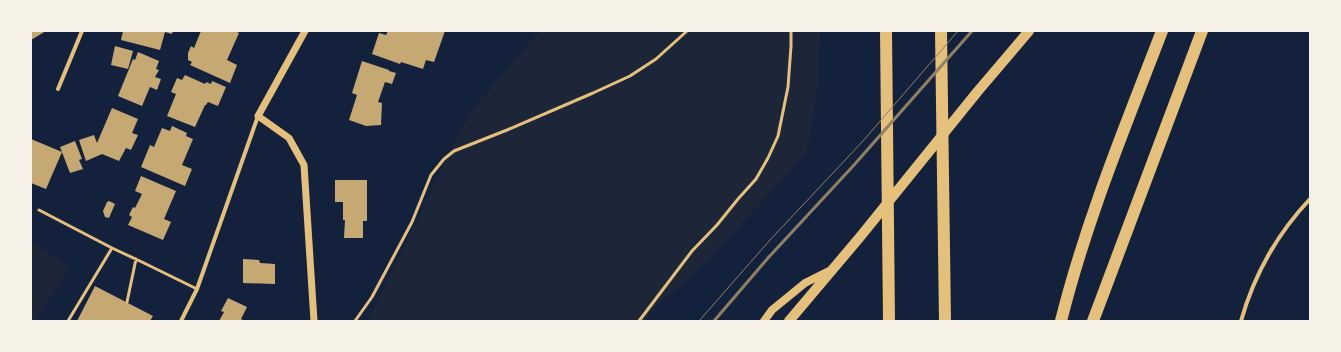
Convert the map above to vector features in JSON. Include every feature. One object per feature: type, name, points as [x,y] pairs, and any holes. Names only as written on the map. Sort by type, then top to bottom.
[{"type":"highway","points":[[886,31],[889,321]]},
{"type":"highway","points":[[941,31],[945,321]]},
{"type":"highway","points":[[1060,321],[1071,280],[1094,209],[1162,31]]},
{"type":"highway","points":[[1093,321],[1202,31]]},
{"type":"main road","points":[[789,321],[1029,31]]},
{"type":"main road","points":[[764,321],[772,310],[805,283],[831,270]]},
{"type":"street","points":[[58,89],[82,31]]},
{"type":"street","points":[[181,321],[197,289],[258,116],[306,31]]},
{"type":"street","points":[[258,116],[289,138],[304,165],[314,321]]},
{"type":"street","points":[[1241,321],[1255,280],[1268,255],[1283,231],[1310,199]]},
{"type":"lane","points":[[355,321],[372,296],[412,222],[431,175],[444,159],[454,151],[508,130],[630,76],[656,59],[687,31]]},
{"type":"lane","points":[[639,321],[692,251],[717,225],[756,179],[768,158],[778,136],[788,88],[791,31]]},
{"type":"lane","points":[[39,210],[136,260],[197,289]]},
{"type":"lane","points":[[68,321],[112,248]]},
{"type":"lane","points":[[127,302],[136,260]]},
{"type":"shaded area","points":[[539,31],[820,31],[818,84],[807,152],[710,259],[650,313],[646,321],[368,321],[469,113]]},
{"type":"shaded area","points":[[31,242],[70,266],[36,321],[31,321]]},
{"type":"building","points":[[31,31],[46,31],[31,40]]},
{"type":"building","points":[[123,31],[173,31],[172,34],[165,32],[160,50],[121,40]]},
{"type":"building","points":[[201,31],[235,31],[239,33],[227,60],[237,65],[230,83],[190,65],[192,62],[188,60],[188,53],[191,46],[194,48]]},
{"type":"building","points":[[388,31],[445,31],[434,62],[426,60],[423,69],[401,62],[400,64],[372,54],[379,33],[386,35]]},
{"type":"building","points":[[115,46],[133,51],[128,69],[111,65]]},
{"type":"building","points":[[138,52],[159,61],[156,69],[159,70],[155,77],[161,79],[157,90],[150,87],[142,106],[118,96],[133,59],[135,60]]},
{"type":"building","points":[[362,61],[396,73],[392,84],[385,82],[378,102],[382,103],[381,125],[366,126],[349,120],[357,95],[352,93]]},
{"type":"building","points":[[185,75],[205,84],[206,82],[211,84],[212,81],[226,87],[218,106],[208,102],[205,105],[195,127],[167,116],[176,94],[171,92],[177,78],[182,80]]},
{"type":"building","points":[[112,108],[138,119],[132,133],[138,135],[131,150],[126,148],[119,161],[102,154],[86,161],[79,140],[94,135],[97,143]]},
{"type":"building","points":[[172,126],[187,133],[186,136],[193,139],[182,165],[192,169],[185,186],[141,167],[150,145],[154,147],[162,128],[170,131]]},
{"type":"building","points":[[31,139],[62,152],[46,189],[31,183]]},
{"type":"building","points":[[75,141],[82,159],[79,160],[83,169],[70,173],[60,147]]},
{"type":"building","points":[[141,176],[176,191],[164,219],[171,222],[163,240],[128,225],[132,217],[129,215],[133,207],[135,208],[142,194],[135,191]]},
{"type":"building","points":[[335,180],[367,180],[367,221],[363,221],[363,238],[344,238],[345,220],[343,220],[343,202],[335,202]]},
{"type":"building","points":[[109,201],[115,204],[109,218],[105,217],[103,211],[107,202]]},
{"type":"building","points":[[243,259],[259,260],[260,263],[275,264],[275,284],[243,283]]},
{"type":"building","points":[[95,286],[153,316],[150,321],[77,321]]},
{"type":"building","points":[[228,298],[247,307],[241,319],[245,321],[219,321],[224,312],[221,311]]},
{"type":"tram line","points":[[699,321],[770,240],[863,141],[958,31]]},
{"type":"railway","points":[[714,321],[768,258],[854,165],[972,31]]}]
